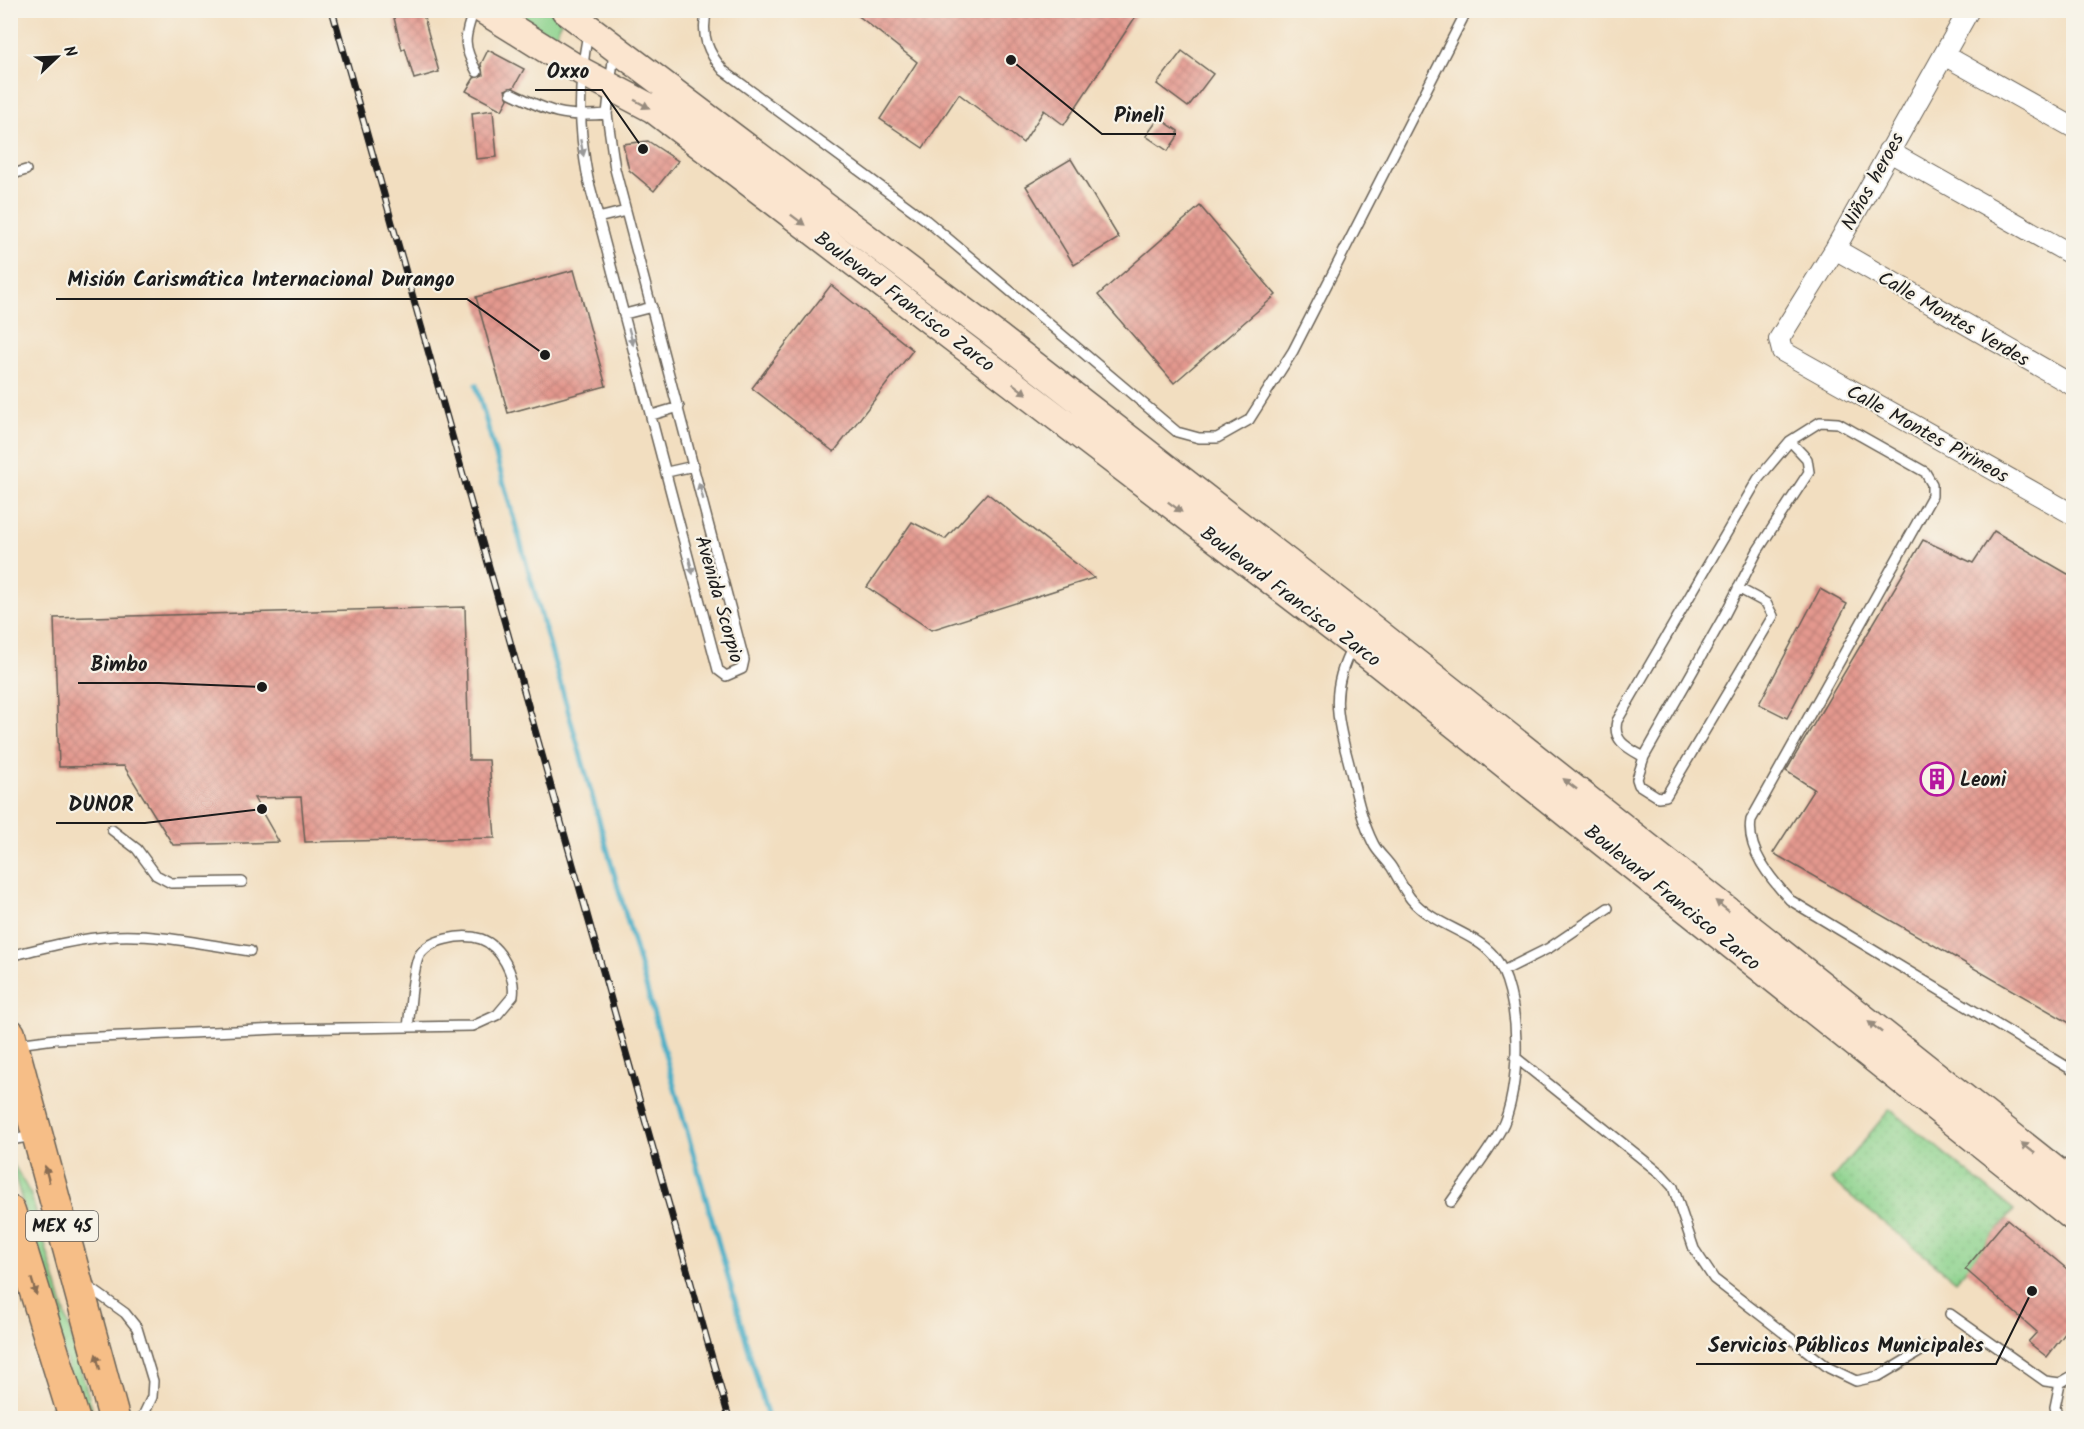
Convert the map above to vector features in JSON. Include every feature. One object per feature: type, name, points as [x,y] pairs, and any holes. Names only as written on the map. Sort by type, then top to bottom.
[{"type":"main road","name":"Boulevard Francisco Zarco","points":[[483,10],[581,71],[653,109],[982,360],[1339,617],[1354,644],[1424,683]]},
{"type":"main road","name":"Boulevard Francisco Zarco","points":[[574,16],[998,337],[1339,617],[1627,845],[2073,1185]]},
{"type":"main road","points":[[982,360],[998,337]]},
{"type":"main road","name":"Boulevard Francisco Zarco","points":[[1627,845],[2073,1218]]},
{"type":"main road","name":"MEX 45","points":[[13,1054],[24,1138],[75,1277],[114,1419]]},
{"type":"main road","name":"MEX 45","points":[[10,1211],[74,1419]]},
{"type":"street","name":"Niños heroes","points":[[1782,351],[1779,339],[1835,249],[1970,10]]},
{"type":"street","points":[[1944,55],[2073,128]]},
{"type":"street","points":[[1888,152],[2073,256]]},
{"type":"street","name":"Calle Montes Verdes","points":[[1835,249],[2073,386]]},
{"type":"street","name":"Calle Montes Pirineos","points":[[1782,351],[2073,515]]},
{"type":"lane","points":[[474,10],[464,38],[466,51],[477,72]]},
{"type":"lane","points":[[707,10],[704,23],[705,43],[724,71],[926,220],[1177,432],[1199,438],[1217,438],[1249,420],[1286,360],[1467,10]]},
{"type":"lane","name":"Avenida Scorpio","points":[[574,16],[581,71],[579,134],[588,179],[718,670],[726,676],[742,669],[744,660],[626,211],[609,138],[607,114],[615,46]]},
{"type":"lane","points":[[511,93],[556,114],[579,117],[607,114]]},
{"type":"lane","points":[[10,175],[26,170]]},
{"type":"lane","points":[[598,218],[626,211]]},
{"type":"lane","points":[[625,314],[652,307]]},
{"type":"lane","points":[[652,415],[679,407]]},
{"type":"lane","points":[[1644,758],[1620,742],[1615,734],[1617,721],[1758,479],[1790,441],[1820,422],[1838,423],[1925,472],[1934,490],[1751,820],[1753,845],[1765,868],[1790,900],[2073,1071]]},
{"type":"lane","points":[[1738,588],[1766,603],[1773,616],[1666,796],[1658,796],[1639,785],[1637,779],[1644,758],[1758,550],[1809,472],[1807,459],[1790,441]]},
{"type":"lane","points":[[667,472],[694,466]]},
{"type":"lane","points":[[1354,644],[1344,662],[1335,695],[1340,730],[1373,845],[1411,898],[1429,917],[1474,941],[1493,955],[1503,971],[1510,995],[1515,1057],[1514,1089],[1500,1131],[1450,1202]]},
{"type":"lane","points":[[112,830],[137,849],[163,880],[171,883],[242,882]]},
{"type":"lane","points":[[1503,971],[1549,948],[1608,908]]},
{"type":"lane","points":[[10,956],[58,944],[115,936],[250,951]]},
{"type":"lane","points":[[13,1054],[91,1037],[278,1029],[408,1027],[473,1026],[497,1015],[513,996],[514,986],[503,960],[489,943],[480,939],[447,939],[428,947],[418,958],[408,1027]]},
{"type":"lane","points":[[1515,1057],[1661,1174],[1673,1187],[1694,1249],[1714,1279],[1829,1368],[1856,1381],[1879,1376],[1926,1348]]},
{"type":"lane","points":[[75,1277],[125,1313],[137,1328],[153,1381],[152,1397],[142,1419]]},
{"type":"lane","points":[[1950,1314],[2045,1381],[2060,1383],[2073,1375]]},
{"type":"lane","points":[[2058,1419],[2055,1407],[2060,1383]]},
{"type":"green space","points":[[518,10],[550,11],[562,21],[554,38],[524,23]]},
{"type":"green space","points":[[1890,1109],[2014,1210],[1956,1281],[1831,1180]]},
{"type":"green space","points":[[10,1158],[31,1195],[92,1408],[80,1411]]},
{"type":"building","points":[[392,10],[419,10],[423,14],[439,72],[414,79],[405,48],[402,50]]},
{"type":"building","points":[[851,10],[1140,10],[1064,125],[1044,110],[1023,143],[959,94],[923,148],[880,119],[917,62]]},
{"type":"building","points":[[488,50],[524,69],[514,87],[505,90],[508,99],[502,110],[466,91],[474,78],[483,75],[481,64]]},
{"type":"building","points":[[1182,51],[1213,74],[1188,107],[1157,84]]},
{"type":"building","points":[[493,110],[497,157],[476,159],[472,113]]},
{"type":"building","points":[[1159,118],[1178,131],[1178,136],[1168,151],[1146,136]]},
{"type":"building","points":[[648,141],[678,161],[654,191],[629,170],[623,144]]},
{"type":"building","points":[[1071,159],[1119,238],[1074,265],[1026,186]]},
{"type":"building","points":[[1200,206],[1276,295],[1174,383],[1098,295]]},
{"type":"building","points":[[574,270],[606,386],[508,413],[476,297]]},
{"type":"building","points":[[831,285],[913,350],[834,452],[752,388]]},
{"type":"building","points":[[987,493],[1094,578],[931,630],[867,587],[912,522],[945,539]]},
{"type":"building","name":"Leoni","points":[[1994,531],[2073,577],[2073,1025],[1773,853],[1814,789],[1786,771],[1923,540],[1973,563]]},
{"type":"building","points":[[1820,589],[1847,604],[1787,718],[1759,704]]},
{"type":"building","points":[[465,607],[469,760],[489,760],[495,838],[305,842],[301,797],[254,798],[279,842],[173,845],[124,766],[59,767],[54,618]]},
{"type":"building","points":[[2007,1219],[2073,1274],[2073,1323],[2047,1357],[2028,1342],[2037,1332],[1965,1269]]},
{"type":"waterway","points":[[476,385],[768,1418]]},
{"type":"railway","points":[[332,10],[729,1418]]},
{"type":"place","name":"Pineli","points":[[1011,60]]},
{"type":"place","name":"Oxxo","points":[[643,149]]},
{"type":"place","name":"Misión Carismática Internacional Durango","points":[[545,355]]},
{"type":"place","name":"Bimbo","points":[[262,687]]},
{"type":"place","name":"Leoni","points":[[1937,779]]},
{"type":"place","name":"DUNOR","points":[[262,809]]},
{"type":"place","name":"Servicios Públicos Municipales","points":[[2032,1291]]}]
